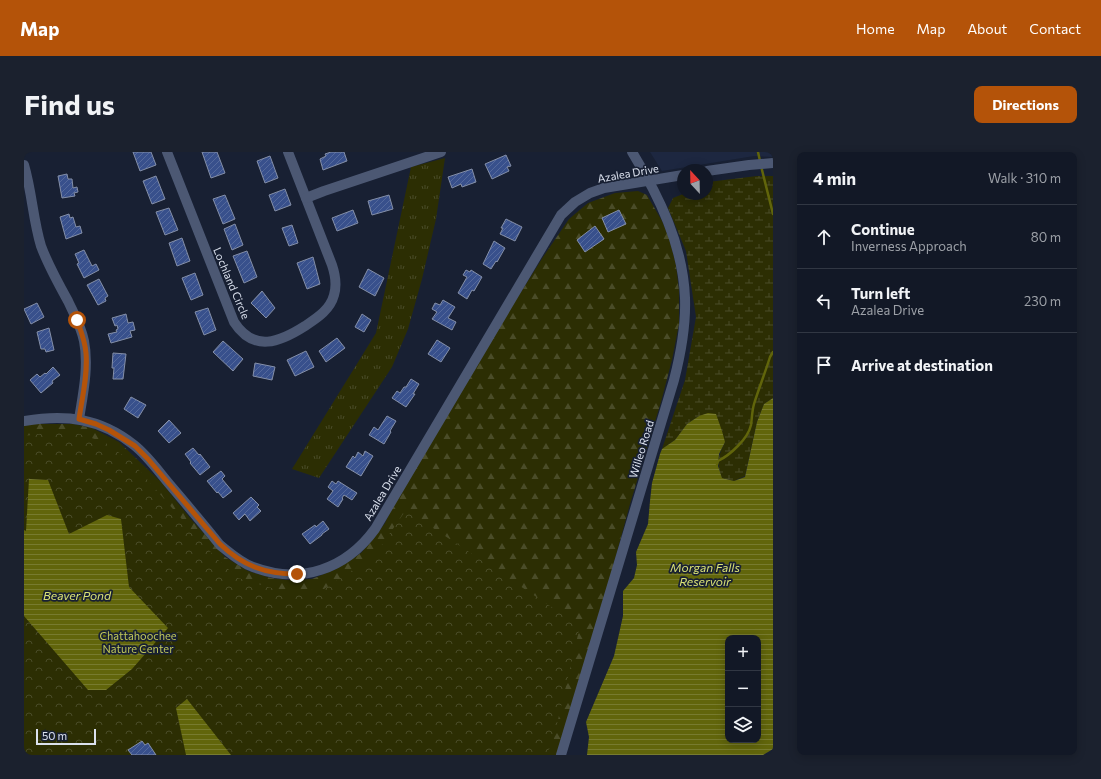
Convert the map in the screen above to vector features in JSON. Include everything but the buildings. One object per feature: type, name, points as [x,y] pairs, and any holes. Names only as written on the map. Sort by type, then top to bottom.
[{"type":"street","name":"Lochland Circle","points":[[167,152],[234,322],[242,333],[259,342],[275,341],[292,335],[315,320],[325,311],[334,295],[335,280],[332,265],[288,152]]},
{"type":"street","points":[[306,198],[441,152]]},
{"type":"street","name":"Willeo Road","points":[[561,755],[674,380],[681,349],[685,308],[682,268],[673,238],[657,197],[632,152]]},
{"type":"street","points":[[713,170],[770,163]]},
{"type":"street","points":[[24,165],[35,223],[42,247],[52,271],[77,320],[84,339],[86,367],[79,419]]},
{"type":"street","name":"Azalea Drive","points":[[24,421],[56,417],[79,419],[109,430],[135,446],[148,459],[220,544],[242,562],[252,567],[287,574],[308,573],[328,567],[338,563],[358,548],[375,529],[561,215],[575,202],[590,193],[604,188],[677,176]]},
{"type":"shaded area","points":[[650,152],[773,152],[773,157],[754,156],[705,164],[677,164],[677,169],[662,171]]},
{"type":"green space","points":[[445,158],[436,219],[422,279],[408,329],[392,367],[319,478],[292,469],[376,333],[411,167]]},
{"type":"green space","points":[[757,176],[773,176],[773,398],[764,404],[757,422],[745,476],[734,481],[722,478],[718,464],[719,456],[725,442],[699,416],[687,424],[675,440],[662,449],[685,380],[696,317],[686,251],[668,208],[673,198],[677,196],[677,200],[713,200],[713,181]]},
{"type":"green space","name":"Chattahoochee Nature Center","points":[[638,191],[647,195],[662,221],[669,238],[676,265],[679,291],[679,324],[672,360],[661,402],[630,504],[562,755],[176,755],[24,710],[24,426],[34,424],[73,424],[92,428],[119,442],[161,482],[190,518],[225,557],[248,571],[271,578],[287,580],[312,579],[336,569],[361,553],[385,523],[413,464],[543,257],[569,219],[588,203],[615,193]]},
{"type":"green space","name":"Chattahoochee Nature Center","points":[[67,430],[104,442],[131,461],[215,557],[238,578],[285,592],[324,589],[374,556],[406,510],[580,626],[553,741],[546,755],[24,755],[24,436]]},
{"type":"water","name":"Morgan Falls Reservoir","points":[[773,398],[773,749],[763,755],[587,755],[589,737],[586,722],[614,656],[623,616],[623,591],[634,578],[637,565],[636,552],[648,524],[652,483],[662,449],[675,440],[687,424],[699,416],[708,413],[716,414],[725,442],[719,454],[718,466],[722,478],[734,481],[745,477],[757,422],[764,404]]},
{"type":"water","name":"Beaver Pond","points":[[29,479],[48,480],[69,534],[107,515],[121,519],[129,587],[168,628],[132,669],[106,690],[88,690],[24,616],[24,530],[26,531]]},
{"type":"water","points":[[187,699],[231,755],[186,755],[176,708]]},
{"type":"waterway","points":[[758,152],[760,161]]},
{"type":"waterway","points":[[761,166],[773,214]]},
{"type":"waterway","points":[[717,464],[718,461],[738,446],[746,436],[751,425],[754,404],[773,352]]},
{"type":"route","points":[[77,320],[84,339],[86,353],[86,367],[79,419],[109,430],[135,446],[148,459],[220,544],[242,562],[252,567],[276,573],[297,574]]}]
